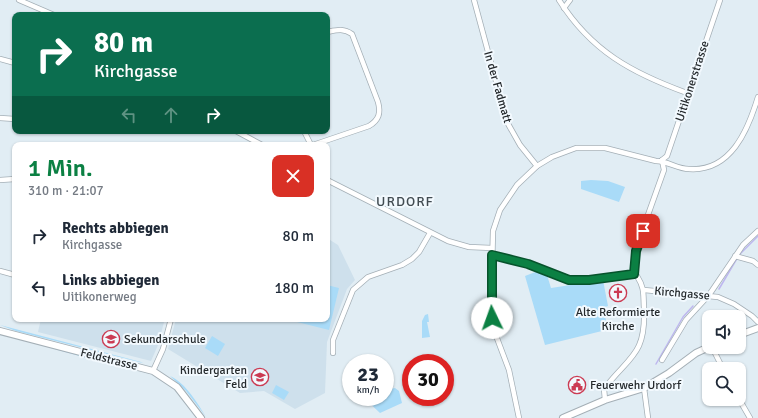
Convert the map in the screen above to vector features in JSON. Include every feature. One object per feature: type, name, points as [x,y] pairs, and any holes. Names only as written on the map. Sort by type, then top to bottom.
[{"type":"main road","points":[[746,332],[758,328]]},
{"type":"main road","name":"Feldstrasse","points":[[0,331],[153,371],[177,386],[201,418]]},
{"type":"main road","points":[[562,418],[605,400],[644,388],[702,350]]},
{"type":"street","points":[[18,0],[47,12]]},
{"type":"street","name":"In der Fadmatt","points":[[474,0],[507,122],[520,145],[537,166]]},
{"type":"street","points":[[559,0],[564,8],[602,51],[639,74],[687,93]]},
{"type":"street","points":[[564,8],[570,0]]},
{"type":"street","name":"Uitikonerstrasse","points":[[662,160],[667,156],[687,93],[720,0]]},
{"type":"street","points":[[321,142],[369,126],[375,122],[380,113],[378,102],[352,34],[346,30],[340,29],[330,31]]},
{"type":"street","points":[[0,58],[12,62]]},
{"type":"street","points":[[519,418],[509,370],[493,326],[491,310],[493,231],[500,210],[517,185],[537,166],[552,157],[576,148],[585,147],[606,148],[656,161],[662,160],[684,169],[691,170],[707,167],[721,161],[737,146],[746,132],[758,97]]},
{"type":"street","points":[[0,118],[12,119]]},
{"type":"street","points":[[242,134],[256,142]]},
{"type":"street","points":[[492,255],[528,264],[569,280],[589,280],[634,274],[636,251],[664,170],[662,160]]},
{"type":"street","points":[[0,180],[12,179]]},
{"type":"street","points":[[330,182],[430,233],[469,247],[492,248]]},
{"type":"street","points":[[662,360],[686,320],[709,295],[758,231]]},
{"type":"street","points":[[333,353],[333,340],[353,290],[368,277],[402,266],[412,259],[419,252],[430,233]]},
{"type":"street","points":[[737,257],[753,261],[758,265]]},
{"type":"street","points":[[0,271],[12,274]]},
{"type":"street","name":"Kirchgasse","points":[[634,274],[644,290],[698,296],[709,295],[734,304],[758,322]]},
{"type":"street","points":[[605,400],[604,389],[629,362],[641,343],[644,322],[644,290]]},
{"type":"street","points":[[153,371],[163,349],[170,322]]},
{"type":"street","points":[[644,388],[648,418]]},
{"type":"street","points":[[743,406],[750,418]]},
{"type":"shaded area","points":[[581,181],[608,181],[625,187],[619,202],[581,189]]},
{"type":"shaded area","points":[[330,240],[338,245],[355,280],[347,289],[327,342],[325,393],[295,409],[264,391],[240,393],[168,349],[175,322],[330,322]]},
{"type":"shaded area","points":[[538,271],[547,275],[551,288],[603,280],[608,306],[602,308],[607,323],[600,325],[602,331],[545,345],[525,276]]},
{"type":"shaded area","points":[[330,286],[339,288],[329,330],[297,322],[330,322]]},
{"type":"shaded area","points":[[428,314],[429,322],[427,322],[430,337],[422,338],[422,321],[425,315]]},
{"type":"shaded area","name":"Sekundarschule","points":[[40,322],[164,322],[158,345],[151,361],[38,332]]},
{"type":"shaded area","points":[[0,325],[141,362],[143,363],[16,331]]},
{"type":"shaded area","points":[[212,336],[225,344],[218,356],[205,348]]},
{"type":"shaded area","points":[[40,345],[114,364],[112,365]]},
{"type":"shaded area","points":[[170,376],[186,388],[207,418],[186,391]]},
{"type":"shaded area","points":[[276,385],[289,392],[284,400],[272,393]]},
{"type":"shaded area","points":[[394,388],[399,391],[402,403],[380,413],[373,406],[394,406]]},
{"type":"waterway","points":[[719,289],[739,255],[758,236]]},
{"type":"waterway","points":[[656,364],[683,317],[693,306]]},
{"type":"place","name":"Alte Reformierte Kirche","points":[[618,293]]},
{"type":"place","name":"Sekundarschule","points":[[111,339]]},
{"type":"place","name":"Kindergarten Feld","points":[[260,377]]},
{"type":"place","name":"Feuerwehr Urdorf","points":[[577,385]]},
{"type":"district","name":"URDORF","points":[[405,201]]},
{"type":"route","points":[[492,318],[492,255],[528,264],[569,280],[589,280],[634,274],[636,251],[643,231]]}]
